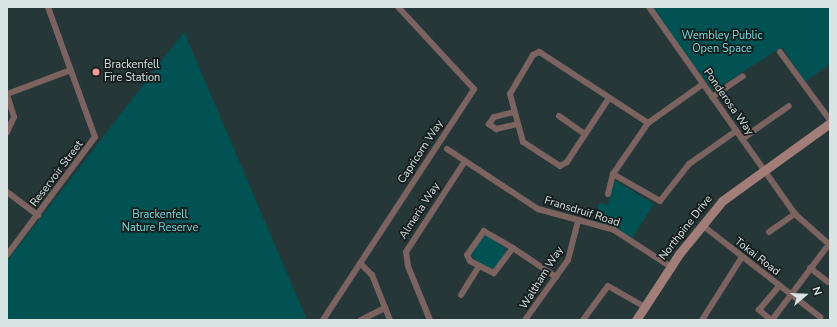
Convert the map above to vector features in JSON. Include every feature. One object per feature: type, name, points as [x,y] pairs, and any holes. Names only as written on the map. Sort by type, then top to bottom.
[{"type":"street","name":"Reservoir Street","points":[[7,255],[95,137],[48,7]]},
{"type":"street","name":"Capricorn Way","points":[[323,320],[474,89],[398,7]]},
{"type":"street","name":"Ponderosa Way","points":[[649,7],[795,214],[830,245]]},
{"type":"street","points":[[609,98],[565,164],[560,166],[524,144],[514,112],[511,89],[537,52],[609,98],[648,123]]},
{"type":"street","points":[[780,52],[830,122]]},
{"type":"street","points":[[7,132],[14,117],[7,95],[71,70]]},
{"type":"street","points":[[712,97],[743,76]]},
{"type":"street","points":[[608,194],[613,174],[648,123],[703,84]]},
{"type":"street","points":[[742,139],[789,106]]},
{"type":"street","points":[[514,112],[494,117],[489,124],[496,129],[517,124]]},
{"type":"street","points":[[558,116],[585,134]]},
{"type":"street","name":"Northpine Drive","points":[[636,320],[671,267],[702,225],[726,197],[830,122]]},
{"type":"street","points":[[613,174],[660,201],[689,164],[736,131]]},
{"type":"street","name":"Fransdruif Road","points":[[447,149],[538,209],[614,230],[671,267]]},
{"type":"street","name":"Almeria Way","points":[[430,320],[408,266],[406,252],[465,161]]},
{"type":"street","points":[[7,192],[38,214]]},
{"type":"street","points":[[769,232],[795,214]]},
{"type":"street","name":"Waltham Way","points":[[525,320],[570,255],[578,221]]},
{"type":"street","name":"Tokai Road","points":[[702,225],[742,258],[820,317]]},
{"type":"street","points":[[513,248],[496,273],[479,266],[469,259],[467,253],[482,232],[513,248],[556,277]]},
{"type":"street","points":[[779,286],[759,310],[772,320],[810,268],[830,245]]},
{"type":"street","points":[[702,320],[742,258]]},
{"type":"street","points":[[360,263],[372,275],[390,320]]},
{"type":"street","points":[[461,294],[479,266]]},
{"type":"street","points":[[810,268],[828,282]]},
{"type":"street","points":[[583,320],[608,286],[645,307]]},
{"type":"street","points":[[361,320],[385,308]]},
{"type":"green space","name":"Wembley Public Open Space","points":[[652,7],[830,7],[830,64],[805,82],[782,47],[713,91]]},
{"type":"green space","name":"Brackenfell Nature Reserve","points":[[184,32],[307,320],[7,320],[7,261]]},
{"type":"green space","points":[[615,180],[654,204],[632,238],[595,222],[599,203],[608,205]]},
{"type":"green space","points":[[484,234],[507,249],[497,269],[490,270],[470,255]]},
{"type":"place","name":"Brackenfell Fire Station","points":[[96,72]]}]
